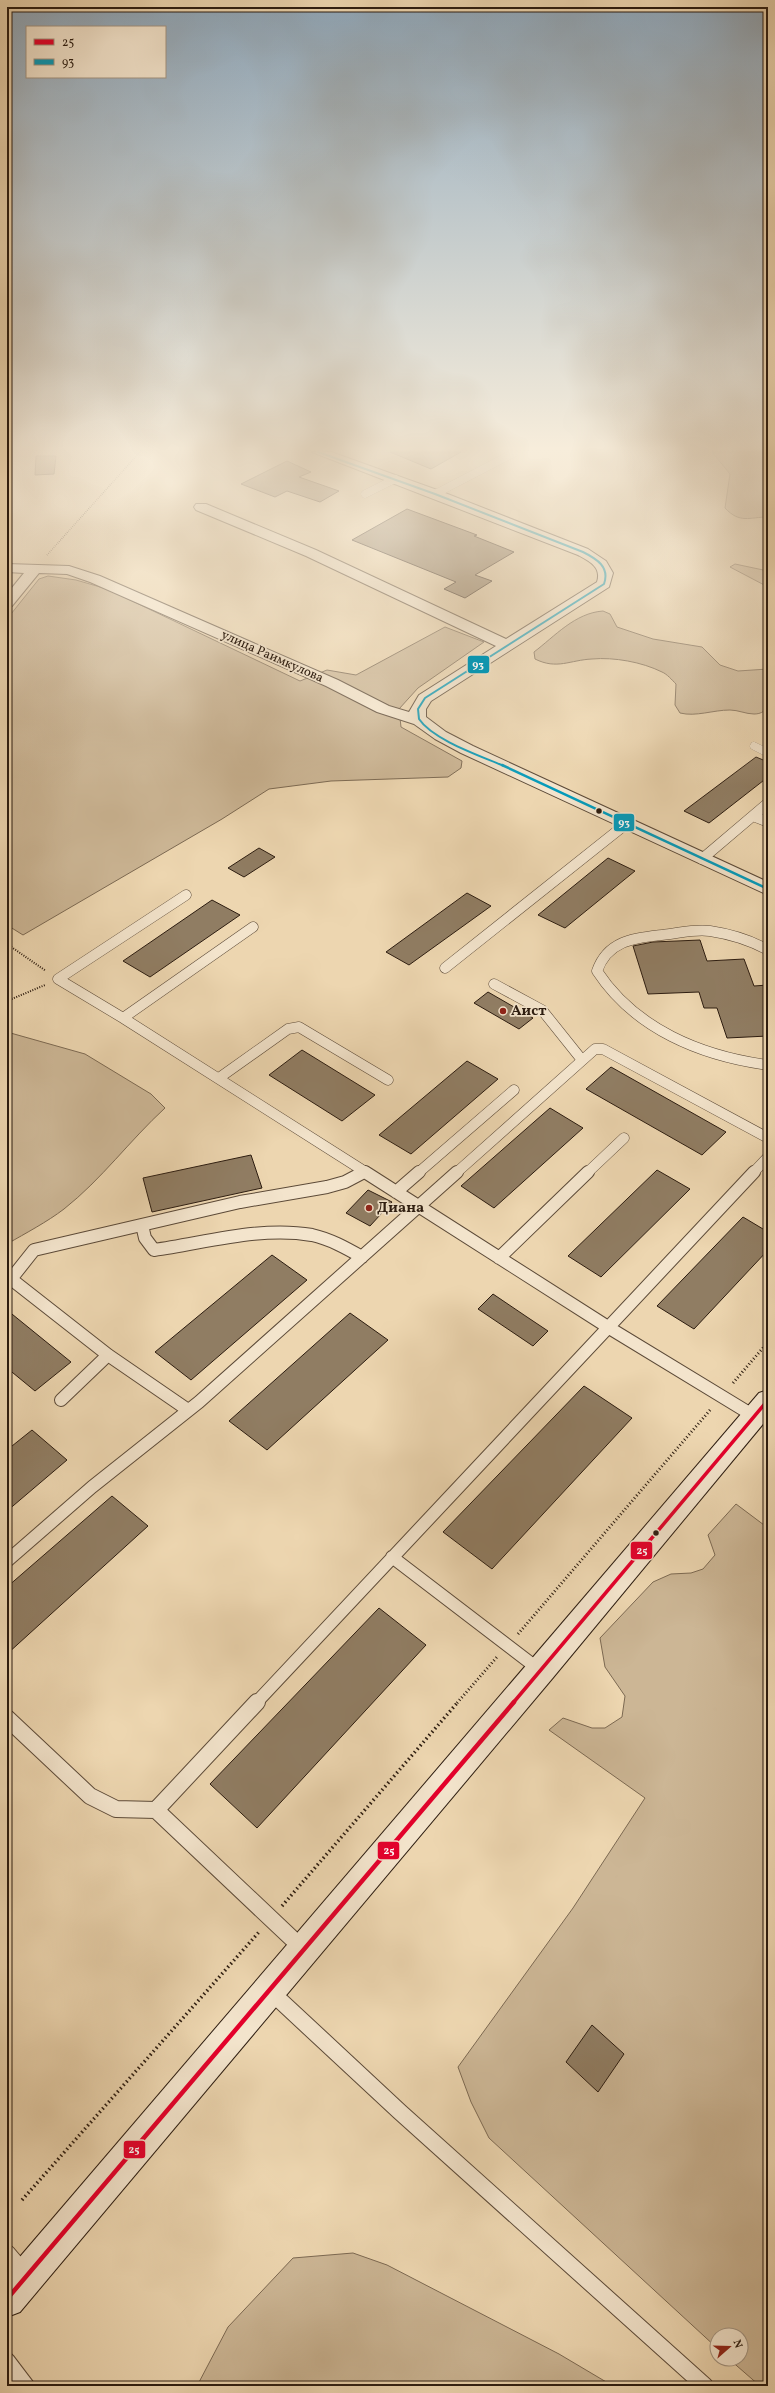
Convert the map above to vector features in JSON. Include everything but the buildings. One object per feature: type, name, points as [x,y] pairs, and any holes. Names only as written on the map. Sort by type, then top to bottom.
[{"type":"street","points":[[334,564],[506,645]]},
{"type":"street","points":[[421,721],[417,715],[418,707],[425,698],[604,584],[607,577],[606,571],[600,564]]},
{"type":"street","name":"улица Раимкулова","points":[[7,568],[69,570],[95,579],[176,613],[246,647],[332,683],[383,709],[421,721],[445,737],[626,824],[768,889]]},
{"type":"street","points":[[7,603],[35,569]]},
{"type":"street","points":[[7,2299],[541,1671],[761,1408]]},
{"type":"lane","points":[[754,746],[768,753]]},
{"type":"lane","points":[[702,859],[768,803]]},
{"type":"lane","points":[[753,816],[768,822]]},
{"type":"lane","points":[[445,968],[626,824]]},
{"type":"lane","points":[[186,895],[58,980],[219,1078],[364,1172],[721,1398],[761,1408]]},
{"type":"lane","points":[[122,1018],[253,927]]},
{"type":"lane","points":[[767,948],[710,931],[697,930],[644,937],[629,940],[614,946],[604,955],[597,971],[602,981],[623,1006],[666,1033],[701,1049],[747,1062],[768,1065]]},
{"type":"lane","points":[[494,984],[542,1010],[582,1060]]},
{"type":"lane","points":[[219,1078],[288,1028],[300,1027],[388,1080]]},
{"type":"lane","points":[[7,1561],[92,1487],[188,1410],[420,1207],[596,1049],[604,1049],[768,1138]]},
{"type":"lane","points":[[396,1192],[514,1090]]},
{"type":"lane","points":[[499,1258],[624,1138]]},
{"type":"lane","points":[[156,1810],[392,1557],[611,1329],[768,1157]]},
{"type":"lane","points":[[188,1410],[108,1355],[12,1279],[34,1250],[291,1192],[327,1187],[345,1182],[364,1172]]},
{"type":"lane","points":[[142,1225],[145,1238],[154,1250],[185,1247],[274,1232],[304,1233],[331,1239],[362,1258]]},
{"type":"lane","points":[[61,1400],[108,1355]]},
{"type":"lane","points":[[392,1557],[541,1671]]},
{"type":"lane","points":[[7,1718],[90,1796],[116,1809],[156,1810],[304,1950]]},
{"type":"lane","points":[[270,1990],[400,2112],[705,2386]]},
{"type":"lane","points":[[7,2253],[27,2276]]},
{"type":"lane","points":[[7,2361],[26,2386]]},
{"type":"path","points":[[35,569],[40,564]]},
{"type":"path","points":[[7,944],[58,980]]},
{"type":"path","points":[[7,1002],[58,980]]},
{"type":"path","points":[[22,2200],[271,1919],[768,1342]]},
{"type":"shaded area","points":[[735,564],[768,571],[768,587],[730,567]]},
{"type":"shaded area","points":[[48,576],[76,580],[107,589],[300,681],[327,670],[356,675],[445,627],[484,642],[418,688],[399,709],[401,727],[462,761],[461,768],[448,777],[331,781],[269,789],[222,819],[23,935],[7,925],[7,619],[39,579]]},
{"type":"shaded area","points":[[603,611],[610,614],[617,627],[653,639],[702,647],[720,665],[738,671],[768,669],[768,707],[762,712],[756,714],[730,710],[698,714],[680,713],[675,705],[676,684],[666,674],[646,665],[609,659],[550,664],[535,659],[534,652],[566,626],[583,616]]},
{"type":"shaded area","points":[[7,1032],[85,1054],[151,1094],[165,1108],[78,1197],[51,1218],[7,1244]]},
{"type":"shaded area","points":[[736,1504],[768,1528],[768,2386],[760,2386],[738,2367],[749,2367],[749,2327],[709,2327],[709,2341],[489,2138],[471,2102],[458,2067],[573,1908],[645,1798],[549,1730],[563,1718],[592,1728],[605,1728],[622,1717],[625,1696],[605,1667],[600,1638],[653,1582],[671,1574],[691,1573],[703,1569],[715,1555],[708,1535]]},
{"type":"shaded area","points":[[353,2253],[387,2265],[559,2354],[613,2386],[197,2386],[228,2327],[293,2258]]},
{"type":"transit line","name":"93","points":[[601,564],[606,573],[604,584],[425,698],[419,706],[417,712],[419,719],[429,729],[467,749],[768,889]]},
{"type":"transit line","name":"25","points":[[7,2299],[541,1671],[768,1400]]},
{"type":"place","name":"Аист","points":[[503,1011]]},
{"type":"place","name":"Диана","points":[[369,1208]]}]
